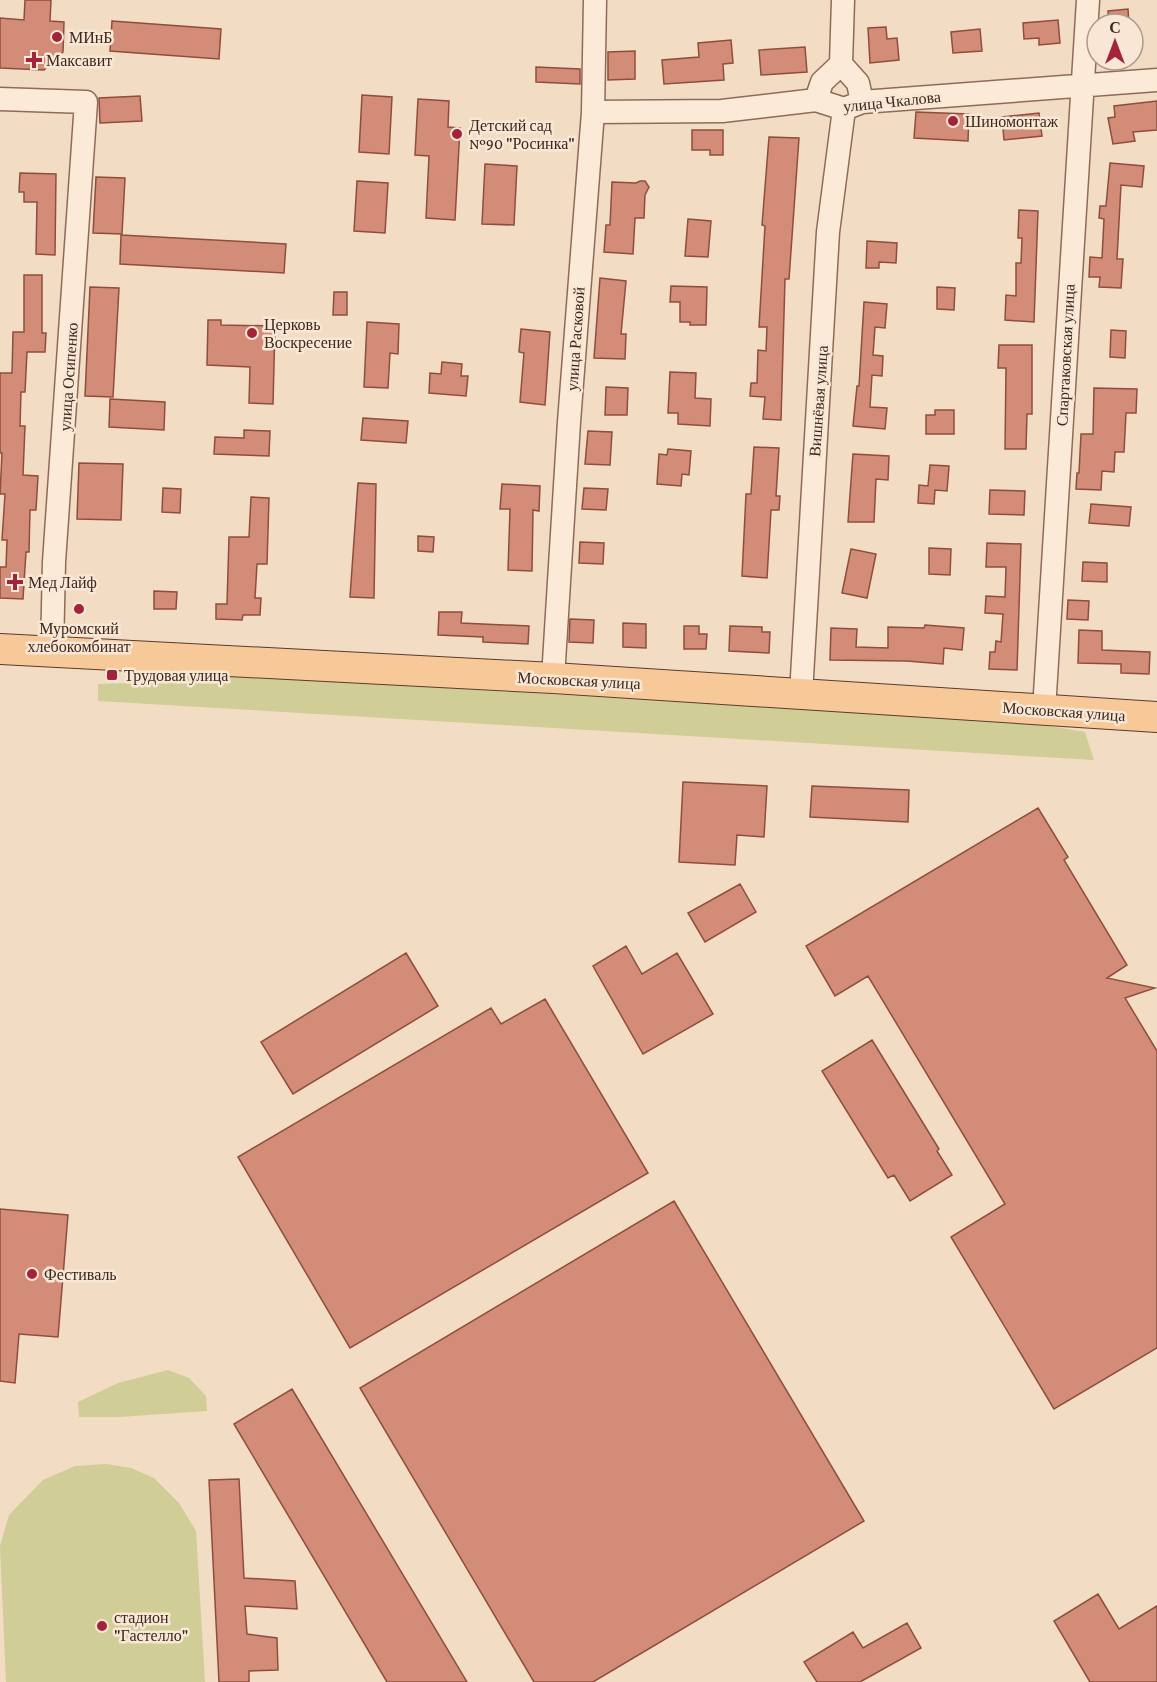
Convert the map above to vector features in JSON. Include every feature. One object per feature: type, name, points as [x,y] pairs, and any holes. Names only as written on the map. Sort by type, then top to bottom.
[{"type":"main road","name":"Московская улица","points":[[0,649],[553,678],[1157,717]]},
{"type":"street","name":"улица Расковой","points":[[553,678],[569,422],[593,112],[595,0]]},
{"type":"street","points":[[816,100],[822,82],[841,64],[843,0]]},
{"type":"street","name":"Спартаковская улица","points":[[1044,710],[1088,0]]},
{"type":"street","name":"Вишнёвая улица","points":[[801,694],[828,232],[858,82],[841,64]]},
{"type":"street","name":"улица Чкалова","points":[[593,112],[722,111],[816,100],[853,106],[1157,80]]},
{"type":"street","name":"улица Осипенко","points":[[0,99],[86,102],[54,562],[52,651]]},
{"type":"shaded area","points":[[149,670],[1031,723],[1085,732],[1094,760],[98,701],[98,684],[135,683]]},
{"type":"shaded area","points":[[168,1370],[189,1378],[206,1396],[207,1411],[119,1417],[79,1417],[78,1402],[118,1383]]},
{"type":"shaded area","name":"стадион \"Гастелло\"","points":[[106,1464],[131,1468],[154,1478],[179,1503],[196,1531],[205,1682],[6,1682],[0,1546],[9,1515],[43,1480],[75,1466]]},
{"type":"building","points":[[25,0],[51,0],[50,21],[64,22],[63,52],[44,70],[0,68],[0,18],[24,20]]},
{"type":"building","points":[[1128,9],[1128,12],[1108,12]]},
{"type":"building","points":[[1058,20],[1060,43],[1039,45],[1039,38],[1024,39],[1023,23]]},
{"type":"building","points":[[112,21],[221,29],[219,59],[110,51]]},
{"type":"building","points":[[886,27],[887,39],[897,38],[899,60],[870,63],[868,28]]},
{"type":"building","points":[[980,29],[982,51],[953,53],[951,32]]},
{"type":"building","points":[[731,40],[733,63],[723,64],[724,80],[664,84],[662,60],[699,57],[698,43]]},
{"type":"building","points":[[805,47],[807,72],[761,75],[759,50]]},
{"type":"building","points":[[635,51],[635,79],[608,80],[608,52]]},
{"type":"building","points":[[536,67],[580,69],[580,84],[536,82]]},
{"type":"building","points":[[362,95],[392,97],[389,154],[359,152]]},
{"type":"building","points":[[140,96],[142,121],[100,123],[99,98]]},
{"type":"building","points":[[418,99],[449,101],[448,127],[460,128],[455,220],[426,218],[429,156],[415,155]]},
{"type":"building","points":[[1157,101],[1157,130],[1133,132],[1135,141],[1113,144],[1108,118],[1115,117],[1114,106]]},
{"type":"building","points":[[916,112],[969,114],[968,141],[914,138]]},
{"type":"building","points":[[1039,113],[1042,136],[1004,140],[1002,117]]},
{"type":"building","points":[[692,130],[723,130],[723,155],[710,155],[710,150],[692,150]]},
{"type":"building","points":[[769,137],[799,138],[789,279],[785,279],[781,420],[763,419],[765,397],[750,396],[751,383],[757,383],[758,350],[766,351],[767,327],[759,327],[765,226],[762,225]]},
{"type":"building","points":[[1110,163],[1144,166],[1142,187],[1121,185],[1117,259],[1123,259],[1121,288],[1099,287],[1100,277],[1089,277],[1090,257],[1102,258],[1104,219],[1099,218],[1100,206],[1106,206]]},
{"type":"building","points":[[485,164],[517,166],[514,225],[482,224]]},
{"type":"building","points":[[20,173],[56,174],[55,255],[36,254],[37,202],[24,202],[24,192],[19,192]]},
{"type":"building","points":[[96,177],[125,178],[122,234],[93,233]]},
{"type":"building","points":[[357,181],[388,183],[385,233],[354,231]]},
{"type":"building","points":[[645,181],[649,187],[645,195],[644,218],[635,218],[633,254],[604,252],[606,225],[610,225],[612,182],[636,183]]},
{"type":"building","points":[[1019,210],[1038,211],[1034,322],[1005,320],[1006,295],[1016,296],[1016,263],[1021,263],[1022,238],[1018,238]]},
{"type":"building","points":[[688,219],[711,221],[708,257],[685,256]]},
{"type":"building","points":[[121,235],[286,244],[284,273],[120,264]]},
{"type":"building","points":[[867,241],[897,243],[896,263],[879,262],[879,268],[866,268]]},
{"type":"building","points":[[24,275],[42,275],[42,333],[46,333],[45,352],[27,352],[25,392],[21,392],[20,426],[25,426],[23,475],[38,476],[36,510],[30,510],[29,552],[26,552],[23,599],[0,598],[0,567],[6,567],[7,540],[2,540],[5,494],[0,494],[2,453],[0,453],[0,373],[12,373],[13,332],[24,332]]},
{"type":"building","points":[[600,278],[626,281],[621,334],[626,334],[625,359],[594,358]]},
{"type":"building","points":[[671,286],[707,287],[706,325],[690,325],[690,322],[680,322],[680,302],[670,302]]},
{"type":"building","points":[[90,287],[119,288],[113,397],[85,396]]},
{"type":"building","points":[[937,287],[955,288],[954,310],[937,309]]},
{"type":"building","points":[[334,292],[347,292],[347,315],[333,315]]},
{"type":"building","points":[[864,302],[887,304],[885,328],[875,327],[873,355],[883,356],[882,376],[872,375],[870,407],[887,408],[885,429],[853,426],[857,386],[859,386]]},
{"type":"building","points":[[208,320],[221,320],[221,325],[275,326],[273,404],[249,403],[250,367],[207,365]]},
{"type":"building","points":[[367,322],[399,324],[398,354],[390,353],[388,388],[364,387]]},
{"type":"building","points":[[521,329],[550,332],[545,405],[520,402],[524,353],[519,352]]},
{"type":"building","points":[[1111,330],[1126,331],[1125,358],[1110,357]]},
{"type":"building","points":[[999,345],[1032,345],[1032,414],[1027,414],[1026,449],[1005,449],[1006,368],[998,368]]},
{"type":"building","points":[[442,362],[462,364],[461,376],[468,376],[466,396],[429,393],[430,373],[441,374]]},
{"type":"building","points":[[670,372],[696,373],[695,398],[711,399],[710,426],[678,424],[678,413],[668,413]]},
{"type":"building","points":[[606,387],[628,388],[627,415],[605,415]]},
{"type":"building","points":[[1094,388],[1137,389],[1136,413],[1126,413],[1124,452],[1115,452],[1114,472],[1102,471],[1101,490],[1076,489],[1081,434],[1093,434]]},
{"type":"building","points":[[110,399],[165,402],[164,430],[109,427]]},
{"type":"building","points":[[935,410],[954,410],[954,434],[926,434],[926,415],[935,415]]},
{"type":"building","points":[[363,418],[408,421],[406,443],[361,440]]},
{"type":"building","points":[[244,430],[270,431],[269,456],[214,454],[215,437],[244,438]]},
{"type":"building","points":[[588,431],[612,432],[610,465],[585,464]]},
{"type":"building","points":[[754,447],[779,448],[776,496],[780,496],[779,510],[771,510],[767,578],[742,576],[746,494],[751,494]]},
{"type":"building","points":[[668,449],[691,451],[689,475],[682,474],[681,486],[657,484],[659,454],[667,455]]},
{"type":"building","points":[[853,454],[889,456],[888,480],[876,479],[874,522],[848,522]]},
{"type":"building","points":[[79,463],[123,464],[121,520],[77,519]]},
{"type":"building","points":[[930,465],[949,466],[947,491],[935,490],[934,504],[918,503],[919,485],[928,486]]},
{"type":"building","points":[[358,483],[376,484],[374,598],[350,597]]},
{"type":"building","points":[[502,484],[540,486],[539,511],[533,510],[532,571],[508,570],[510,509],[500,509]]},
{"type":"building","points":[[163,488],[181,489],[180,513],[162,512]]},
{"type":"building","points":[[584,488],[608,489],[606,510],[582,509]]},
{"type":"building","points":[[990,490],[1025,491],[1024,515],[989,514]]},
{"type":"building","points":[[251,497],[269,498],[267,564],[257,564],[255,598],[261,598],[260,615],[243,615],[242,620],[216,619],[216,604],[227,604],[229,537],[249,537]]},
{"type":"building","points":[[1091,504],[1131,507],[1129,526],[1089,523]]},
{"type":"building","points":[[418,536],[434,537],[433,552],[418,551]]},
{"type":"building","points":[[580,542],[604,543],[603,564],[579,563]]},
{"type":"building","points":[[987,543],[1021,544],[1017,670],[989,669],[990,652],[995,652],[996,641],[1001,642],[1003,614],[985,613],[986,596],[1005,597],[1006,567],[986,567]]},
{"type":"building","points":[[929,548],[951,549],[950,575],[929,574]]},
{"type":"building","points":[[851,549],[876,554],[867,598],[842,593]]},
{"type":"building","points":[[1083,562],[1107,563],[1107,582],[1082,581]]},
{"type":"building","points":[[154,591],[177,592],[176,609],[154,609]]},
{"type":"building","points":[[1068,600],[1089,601],[1088,620],[1067,619]]},
{"type":"building","points":[[439,612],[462,612],[461,623],[529,626],[528,644],[483,642],[483,637],[438,635]]},
{"type":"building","points":[[570,619],[594,620],[593,643],[569,642]]},
{"type":"building","points":[[623,623],[646,624],[646,648],[623,647]]},
{"type":"building","points":[[925,625],[964,628],[962,650],[944,648],[943,664],[830,660],[831,628],[857,629],[856,647],[888,648],[888,627],[924,628]]},
{"type":"building","points":[[684,626],[699,626],[699,634],[707,634],[706,649],[684,649]]},
{"type":"building","points":[[730,626],[762,627],[762,632],[770,632],[769,653],[729,651]]},
{"type":"building","points":[[1079,630],[1102,631],[1102,650],[1150,652],[1149,674],[1121,673],[1121,664],[1078,663]]},
{"type":"building","points":[[683,782],[767,786],[764,837],[737,835],[735,865],[679,862]]},
{"type":"building","points":[[812,786],[909,790],[908,822],[810,817]]},
{"type":"building","points":[[1038,808],[1068,857],[1064,860],[1127,965],[1107,978],[1155,988],[1125,998],[1157,1051],[1157,1348],[1054,1409],[951,1237],[1005,1204],[868,976],[835,996],[806,946]]},
{"type":"building","points":[[740,884],[756,912],[705,942],[688,913]]},
{"type":"building","points":[[626,946],[642,974],[677,953],[713,1014],[643,1054],[593,966]]},
{"type":"building","points":[[406,953],[438,1006],[293,1094],[261,1042]]},
{"type":"building","points":[[545,999],[648,1173],[350,1348],[238,1157],[491,1008],[501,1024]]},
{"type":"building","points":[[872,1040],[939,1149],[937,1151],[952,1175],[910,1201],[894,1175],[888,1178],[822,1071]]},
{"type":"building","points":[[674,1201],[864,1521],[593,1682],[534,1682],[360,1388]]},
{"type":"building","name":"Фестиваль","points":[[0,1209],[68,1215],[58,1337],[19,1334],[15,1383],[0,1381]]},
{"type":"building","points":[[292,1389],[467,1682],[387,1682],[234,1424]]},
{"type":"building","points":[[239,1479],[244,1578],[295,1581],[297,1609],[245,1606],[247,1634],[277,1638],[278,1670],[249,1671],[249,1682],[219,1682],[209,1480]]},
{"type":"building","points":[[1098,1594],[1119,1629],[1157,1606],[1157,1682],[1090,1682],[1054,1621]]},
{"type":"building","points":[[907,1623],[921,1648],[860,1682],[817,1682],[804,1662],[853,1632],[863,1648]]},
{"type":"place","name":"МИнБ","points":[[57,37]]},
{"type":"place","name":"Максавит","points":[[34,60]]},
{"type":"place","name":"Шиномонтаж","points":[[953,121]]},
{"type":"place","name":"Детский сад №90 \"Росинка\"","points":[[457,134]]},
{"type":"place","name":"Церковь Воскресение","points":[[252,333]]},
{"type":"place","name":"Мед Лайф","points":[[15,582]]},
{"type":"place","name":"Муромский хлебокомбинат","points":[[79,609]]},
{"type":"place","name":"Трудовая улица","points":[[112,675]]},
{"type":"place","name":"Фестиваль","points":[[32,1274]]},
{"type":"place","name":"стадион \"Гастелло\"","points":[[102,1626]]}]
